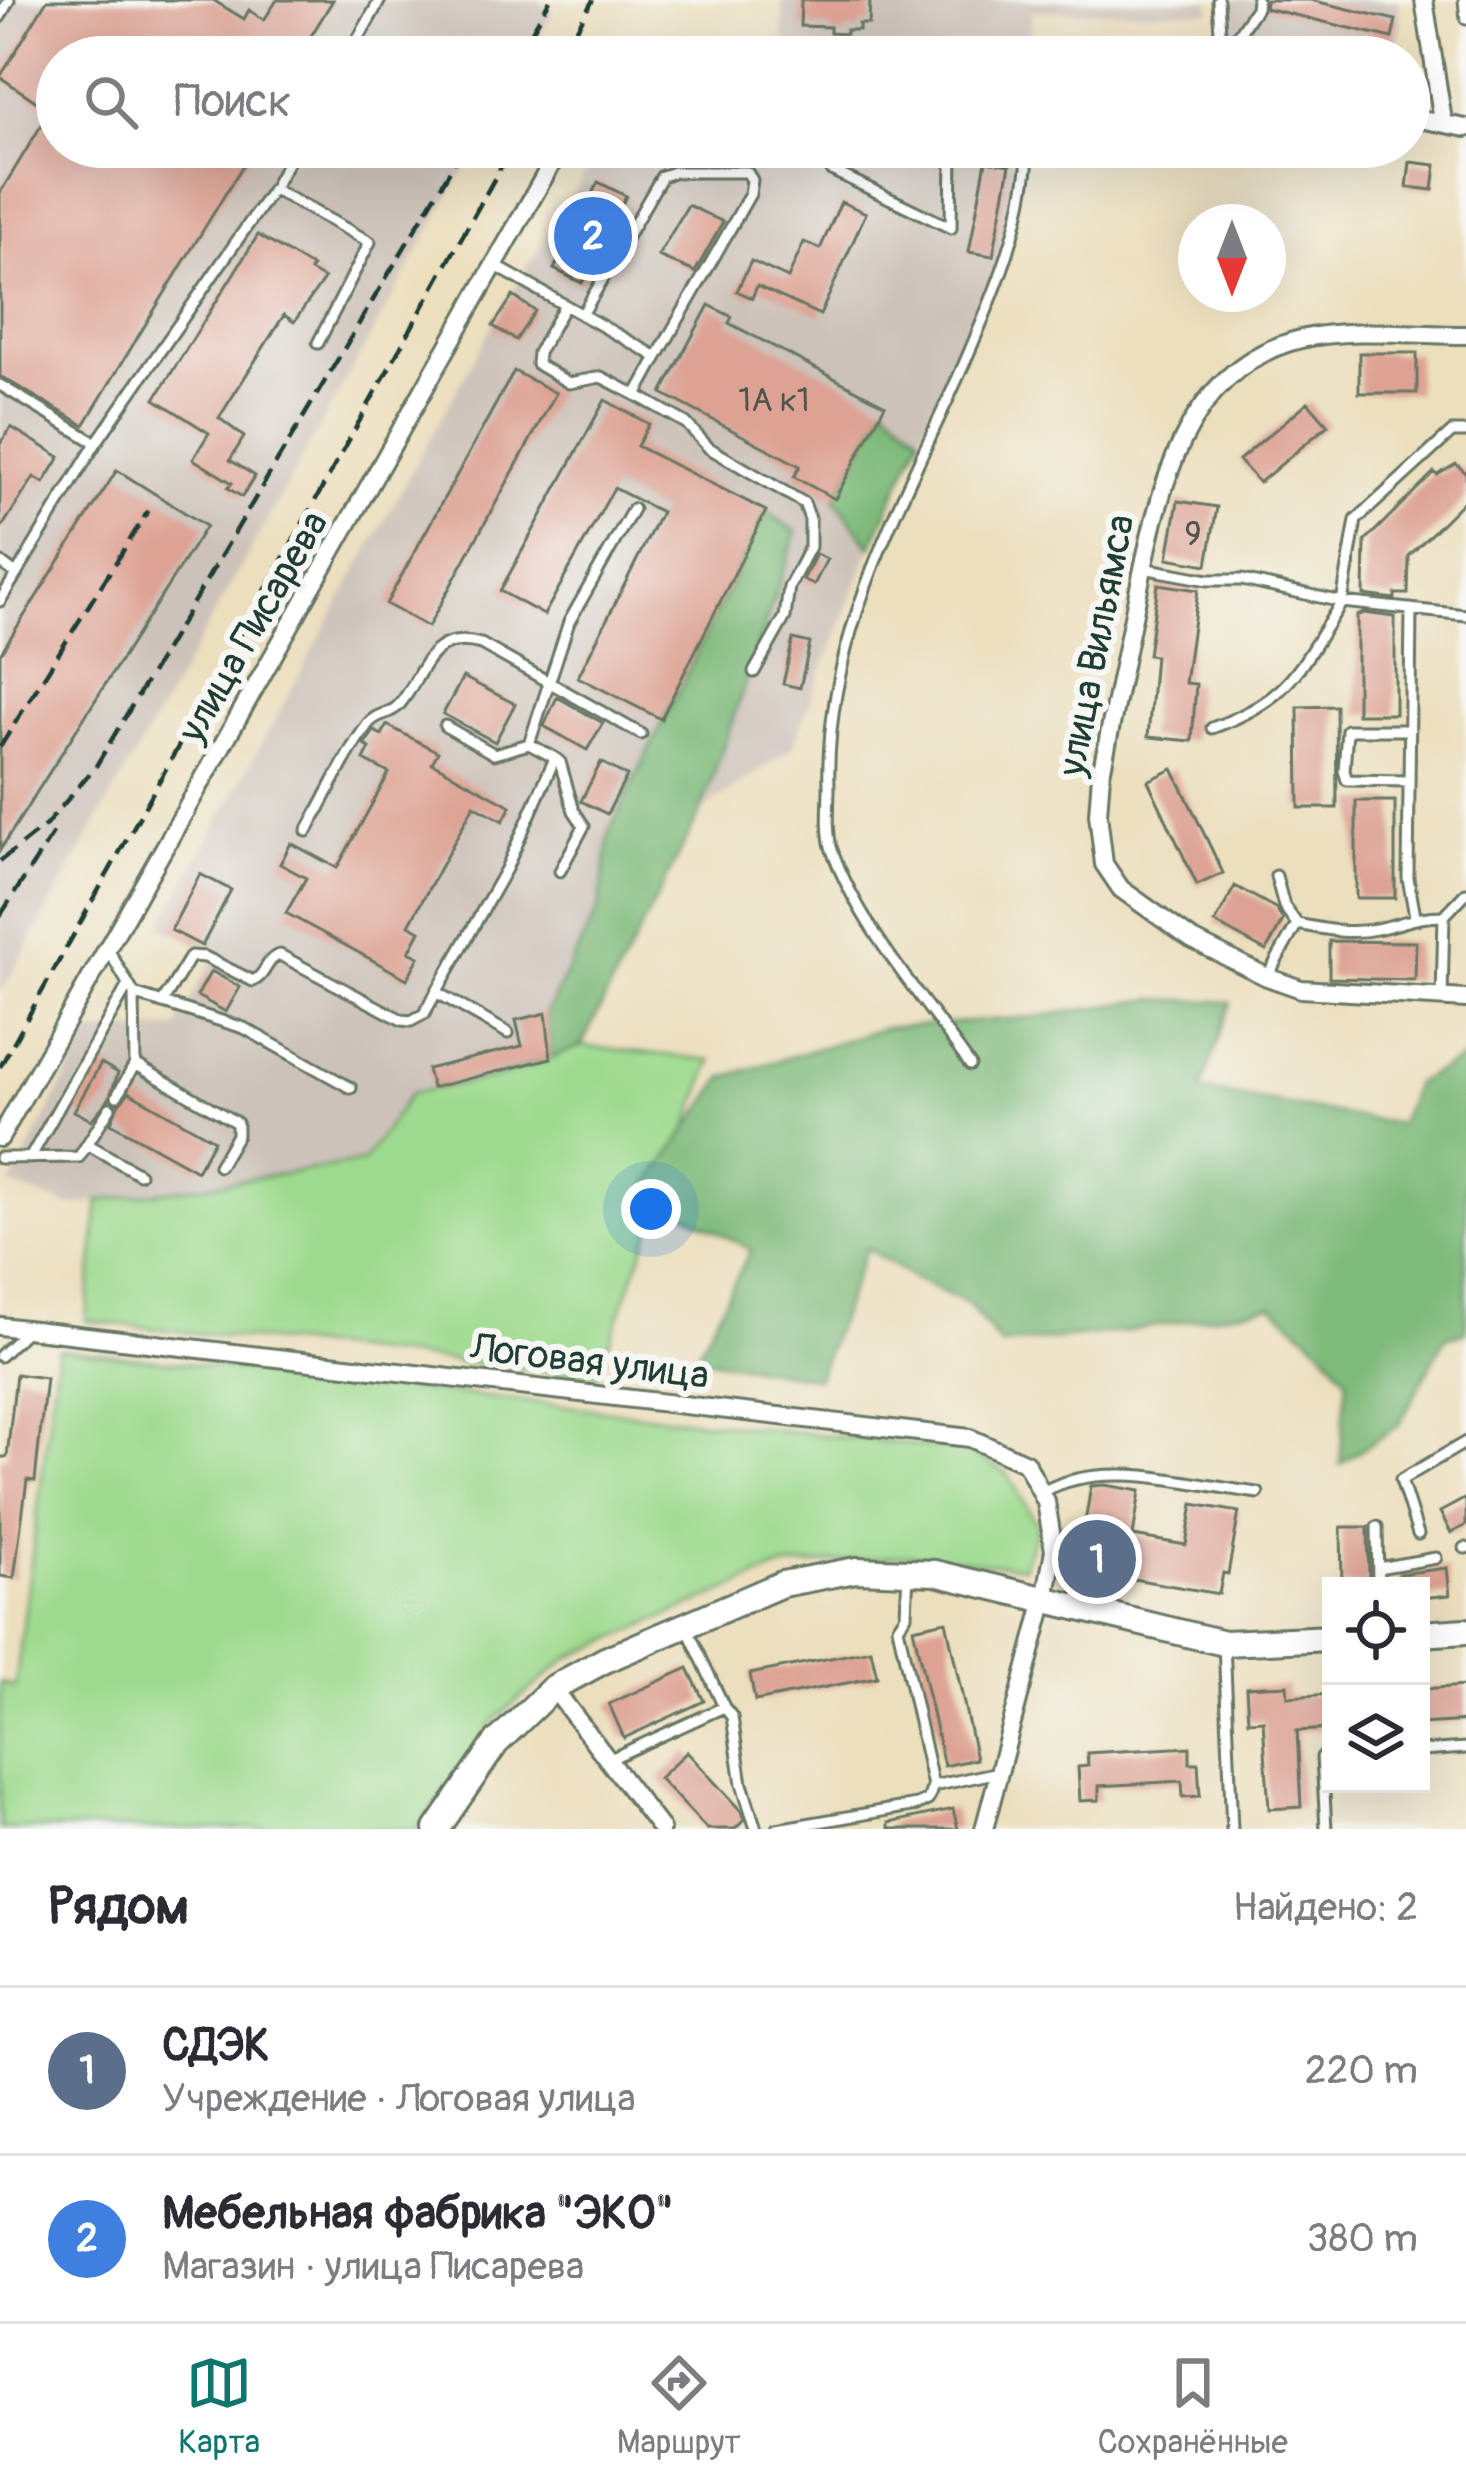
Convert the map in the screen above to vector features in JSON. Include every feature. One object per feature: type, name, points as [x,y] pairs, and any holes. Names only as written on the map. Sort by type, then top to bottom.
[{"type":"street","points":[[1424,0],[1430,36]]},
{"type":"street","points":[[1430,38],[1443,121]]},
{"type":"street","points":[[1430,119],[1466,128]]},
{"type":"street","name":"улица Писарева","points":[[0,1138],[549,168]]},
{"type":"street","name":"улица Вильямса","points":[[1466,334],[1301,339],[1262,354],[1232,373],[1205,401],[1175,451],[1156,502],[1101,774],[1098,814],[1104,863],[1121,889],[1191,939],[1301,989],[1466,999]]},
{"type":"street","name":"Логовая улица","points":[[0,1326],[970,1438],[1026,1463],[1041,1493]]},
{"type":"street","points":[[984,1829],[1054,1550],[1041,1493]]},
{"type":"street","points":[[437,1829],[496,1743],[553,1688],[782,1584],[856,1570],[935,1573],[1224,1643],[1322,1638]]},
{"type":"street","points":[[1430,1633],[1466,1631]]},
{"type":"street","points":[[553,1688],[661,1829]]},
{"type":"lane","points":[[0,17],[9,0]]},
{"type":"lane","points":[[359,36],[380,0]]},
{"type":"lane","points":[[1218,0],[1219,36]]},
{"type":"lane","points":[[1237,36],[1257,0]]},
{"type":"lane","points":[[1464,0],[1466,19]]},
{"type":"lane","points":[[0,601],[96,443],[284,168]]},
{"type":"lane","points":[[831,168],[951,228],[952,168]]},
{"type":"lane","points":[[970,1064],[868,920],[831,846],[828,755],[838,675],[871,573],[992,301],[1026,198],[1028,168]]},
{"type":"lane","points":[[583,315],[662,176],[747,172],[752,180],[750,194],[636,394]]},
{"type":"lane","points":[[273,189],[370,242],[318,343]]},
{"type":"lane","points":[[494,265],[657,357]]},
{"type":"lane","points":[[565,305],[538,353],[537,364],[569,382],[601,376],[636,394],[686,423],[709,448],[795,497],[809,510],[810,547],[789,587],[785,617],[754,672]]},
{"type":"lane","points":[[0,385],[96,443]]},
{"type":"lane","points":[[1212,728],[1277,696],[1300,671],[1342,602],[1356,520],[1452,432],[1466,432]]},
{"type":"lane","points":[[529,744],[569,622],[633,508]]},
{"type":"lane","points":[[0,562],[16,574]]},
{"type":"lane","points":[[1143,568],[1208,580],[1242,580],[1342,602],[1466,614]]},
{"type":"lane","points":[[1411,608],[1408,878],[1415,916]]},
{"type":"lane","points":[[307,831],[368,722],[396,709],[431,652],[475,641],[641,734]]},
{"type":"lane","points":[[446,726],[494,754],[529,744],[560,762],[574,811],[584,826],[560,871]]},
{"type":"lane","points":[[1409,782],[1347,780],[1344,771],[1348,730],[1410,730]]},
{"type":"lane","points":[[162,1003],[186,960],[196,955],[253,981],[275,956],[288,956],[402,1020],[411,1022],[424,1014],[506,869],[554,758]]},
{"type":"lane","points":[[1276,876],[1283,906],[1297,924],[1340,932],[1376,929],[1415,916],[1444,916]]},
{"type":"lane","points":[[1442,998],[1444,916],[1466,892]]},
{"type":"lane","points":[[1267,977],[1297,924]]},
{"type":"lane","points":[[107,949],[131,990],[135,1064],[117,1096]]},
{"type":"lane","points":[[131,990],[244,1028],[352,1088]]},
{"type":"lane","points":[[30,1158],[131,990]]},
{"type":"lane","points":[[436,992],[508,1033]]},
{"type":"lane","points":[[135,1064],[237,1123],[237,1135],[219,1166]]},
{"type":"lane","points":[[0,1158],[79,1157],[110,1108]]},
{"type":"lane","points":[[89,1145],[139,1174]]},
{"type":"lane","points":[[0,1356],[29,1328]]},
{"type":"lane","points":[[1418,1534],[1400,1480],[1466,1442]]},
{"type":"lane","points":[[1041,1493],[1060,1482],[1101,1473],[1258,1493]]},
{"type":"lane","points":[[1377,1526],[1378,1577]]},
{"type":"lane","points":[[1378,1568],[1436,1558]]},
{"type":"lane","points":[[777,1829],[928,1800],[933,1786],[898,1627],[906,1615],[908,1572]]},
{"type":"lane","points":[[686,1625],[732,1717],[742,1784],[756,1829]]},
{"type":"lane","points":[[1224,1643],[1232,1829]]},
{"type":"lane","points":[[606,1761],[724,1707]]},
{"type":"lane","points":[[1430,1750],[1466,1748]]},
{"type":"lane","points":[[933,1786],[999,1772]]},
{"type":"lane","points":[[1324,1793],[1326,1829]]},
{"type":"shaded area","points":[[0,0],[542,0],[540,4],[553,12],[539,36],[36,36],[36,168],[465,168],[0,995]]},
{"type":"shaded area","points":[[783,0],[1209,0],[1211,12],[1031,11],[1030,36],[783,36]]},
{"type":"shaded area","points":[[1222,0],[1398,0],[1398,36],[1223,36]]},
{"type":"shaded area","points":[[589,168],[1017,168],[998,263],[871,547],[792,748],[701,811],[581,1046],[499,1077],[411,1093],[363,1162],[71,1206],[10,1185],[90,1033],[176,1028],[216,953],[161,926],[504,304]]},
{"type":"green space","points":[[885,405],[921,436],[871,547],[835,499]]},
{"type":"green space","points":[[766,511],[797,532],[701,811],[581,1046],[551,1058],[546,1013],[599,908],[610,830]]},
{"type":"green space","points":[[1153,999],[1231,1002],[1201,1090],[1399,1124],[1415,1083],[1466,1058],[1466,1332],[1445,1338],[1399,1425],[1340,1464],[1347,1378],[1319,1345],[1272,1305],[1123,1332],[1001,1345],[967,1303],[916,1280],[866,1248],[817,1378],[695,1357],[751,1250],[644,1191],[724,1077],[884,1028],[1035,1017]]},
{"type":"green space","points":[[581,1046],[712,1060],[597,1377],[86,1321],[99,1201],[363,1162],[411,1093],[499,1077]]},
{"type":"green space","points":[[58,1349],[966,1451],[1006,1472],[1038,1526],[1023,1567],[911,1555],[779,1568],[568,1658],[495,1719],[418,1829],[0,1829],[0,1682],[15,1688]]},
{"type":"building","points":[[47,0],[213,0],[244,19],[249,10],[264,20],[277,0],[333,0],[311,36],[36,36],[36,101],[0,77]]},
{"type":"building","points":[[801,0],[870,0],[869,24],[859,24],[859,30],[846,30],[846,34],[830,33],[830,27],[800,26]]},
{"type":"building","points":[[1266,0],[1310,0],[1396,20],[1392,36],[1384,36],[1265,8]]},
{"type":"building","points":[[36,134],[36,168],[241,168],[84,425],[0,376],[0,193]]},
{"type":"building","points":[[1436,165],[1433,190],[1407,187],[1409,168]]},
{"type":"building","points":[[985,168],[1009,168],[993,256],[969,252]]},
{"type":"building","points":[[598,182],[626,196],[582,283],[554,269]]},
{"type":"building","points":[[841,202],[866,213],[820,315],[757,286],[752,298],[737,291],[751,261],[788,278],[804,242],[820,249]]},
{"type":"building","points":[[688,205],[723,222],[695,272],[658,256]]},
{"type":"building","points":[[258,235],[324,279],[294,322],[284,315],[219,418],[244,437],[230,460],[255,476],[242,497],[228,488],[232,483],[193,459],[209,433],[155,399]]},
{"type":"building","points":[[513,296],[535,311],[516,340],[493,326]]},
{"type":"building","points":[[709,305],[732,317],[729,323],[885,405],[835,499],[794,477],[800,466],[662,393]]},
{"type":"building","points":[[1359,353],[1417,353],[1417,393],[1359,393]]},
{"type":"building","points":[[514,371],[556,393],[428,627],[386,604]]},
{"type":"building","points":[[605,400],[649,424],[637,446],[766,511],[661,719],[578,677],[661,512],[614,488],[544,615],[500,591]]},
{"type":"building","points":[[1308,402],[1328,425],[1259,483],[1239,460]]},
{"type":"building","points":[[11,427],[60,457],[44,483],[34,477],[0,530],[0,445]]},
{"type":"building","points":[[1456,464],[1466,473],[1466,499],[1409,556],[1408,594],[1395,594],[1395,599],[1364,595],[1365,541],[1434,472],[1437,475]]},
{"type":"building","points":[[117,470],[206,526],[0,850],[0,654]]},
{"type":"building","points":[[1178,501],[1217,507],[1207,565],[1168,558]]},
{"type":"building","points":[[816,554],[827,559],[814,585],[803,580]]},
{"type":"building","points":[[1158,584],[1198,590],[1185,683],[1196,684],[1192,741],[1148,737],[1155,656],[1148,655]]},
{"type":"building","points":[[1357,616],[1395,617],[1395,714],[1357,714]]},
{"type":"building","points":[[793,639],[810,643],[800,688],[783,684]]},
{"type":"building","points":[[463,677],[515,704],[495,742],[443,714]]},
{"type":"building","points":[[557,697],[603,723],[587,750],[544,726]]},
{"type":"building","points":[[1336,706],[1337,808],[1299,808],[1298,707]]},
{"type":"building","points":[[387,725],[438,752],[432,763],[511,806],[503,821],[474,805],[409,925],[420,931],[409,952],[419,957],[407,979],[286,913],[306,878],[280,864],[291,843],[337,868],[389,773],[364,760],[370,748],[364,745],[374,731],[382,735]]},
{"type":"building","points":[[601,762],[627,776],[607,814],[581,801]]},
{"type":"building","points":[[1173,769],[1223,873],[1197,885],[1148,781]]},
{"type":"building","points":[[1356,801],[1395,801],[1395,898],[1356,898]]},
{"type":"building","points":[[200,874],[231,890],[202,946],[171,930]]},
{"type":"building","points":[[1235,886],[1275,908],[1283,920],[1266,951],[1215,923]]},
{"type":"building","points":[[1329,941],[1416,942],[1415,980],[1329,978]]},
{"type":"building","points":[[211,971],[240,987],[226,1012],[197,996]]},
{"type":"building","points":[[546,1013],[551,1058],[432,1088],[427,1069],[522,1046],[516,1020]]},
{"type":"building","points":[[101,1063],[118,1073],[109,1099],[91,1120],[74,1111]]},
{"type":"building","points":[[129,1092],[214,1140],[197,1171],[111,1123]]},
{"type":"building","points":[[16,1374],[46,1378],[35,1481],[27,1480],[14,1578],[0,1576],[0,1457],[7,1457]]},
{"type":"building","points":[[1091,1486],[1140,1491],[1133,1536],[1186,1545],[1193,1504],[1239,1512],[1228,1574],[1223,1573],[1219,1594],[1082,1570]]},
{"type":"building","points":[[1466,1498],[1466,1525],[1451,1533],[1440,1512]]},
{"type":"building","points":[[1341,1527],[1368,1527],[1369,1577],[1342,1577]]},
{"type":"building","points":[[1447,1568],[1450,1595],[1430,1597],[1430,1577],[1399,1574]]},
{"type":"building","points":[[946,1621],[976,1759],[944,1766],[913,1628]]},
{"type":"building","points":[[871,1650],[877,1677],[755,1701],[750,1674]]},
{"type":"building","points":[[688,1668],[704,1701],[624,1738],[609,1704]]},
{"type":"building","points":[[1287,1685],[1288,1697],[1322,1695],[1322,1730],[1297,1731],[1301,1807],[1269,1809],[1263,1720],[1248,1721],[1246,1687]]},
{"type":"building","points":[[1466,1686],[1466,1721],[1430,1723],[1430,1688]]},
{"type":"building","points":[[1190,1747],[1190,1763],[1198,1763],[1200,1796],[1183,1797],[1182,1781],[1099,1786],[1099,1800],[1080,1801],[1078,1767],[1088,1766],[1087,1753]]},
{"type":"building","points":[[687,1752],[741,1811],[744,1820],[735,1829],[707,1829],[659,1778]]},
{"type":"building","points":[[953,1809],[958,1829],[889,1829],[889,1823]]},
{"type":"railway","points":[[529,36],[550,0]]},
{"type":"railway","points":[[573,36],[593,0]]},
{"type":"railway","points":[[0,861],[46,825],[96,766],[452,168]]},
{"type":"railway","points":[[0,1067],[500,168]]},
{"type":"railway","points":[[0,747],[148,511]]},
{"type":"railway","points":[[0,916],[57,827]]},
{"type":"place","name":"Мебельная фабрика \"ЭКО\"","points":[[593,236]]},
{"type":"place","name":"СДЭК","points":[[1097,1559]]}]
